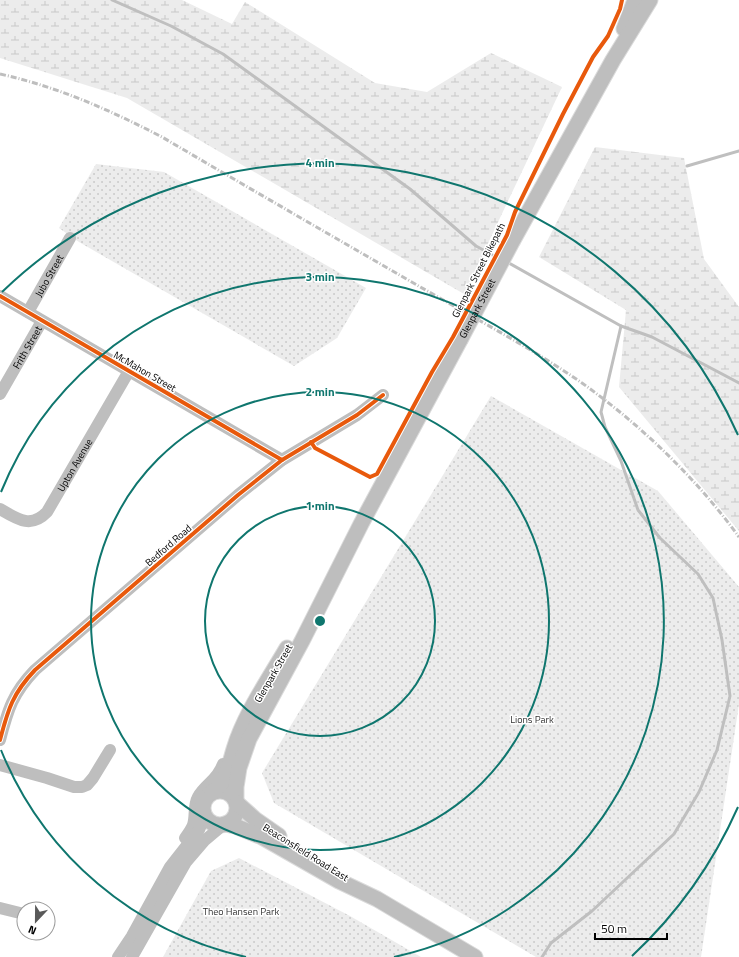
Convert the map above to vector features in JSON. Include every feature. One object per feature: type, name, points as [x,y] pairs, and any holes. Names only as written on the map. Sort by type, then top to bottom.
[{"type":"main road","name":"Glenpark Street","points":[[613,60],[635,0]]},
{"type":"main road","name":"Glenpark Street","points":[[237,802],[237,780],[245,748],[302,641],[344,557],[513,240],[613,60],[650,0]]},
{"type":"main road","name":"Glenpark Street","points":[[212,792],[221,785],[225,777],[246,719],[299,627],[344,557]]},
{"type":"main road","points":[[212,792],[226,792],[232,795],[237,802],[238,810],[235,818],[224,825],[215,824],[209,821],[204,811],[204,802],[207,796],[212,792]]},
{"type":"main road","name":"Beaconsfield Road East","points":[[237,802],[265,827],[332,868],[376,900]]},
{"type":"main road","name":"Beaconsfield Road East","points":[[224,825],[236,826],[262,836],[475,957]]},
{"type":"street","name":"Jubo Street","points":[[28,312],[70,238]]},
{"type":"street","name":"McMahon Street","points":[[0,296],[282,460]]},
{"type":"street","name":"Frith Street","points":[[0,394],[42,321]]},
{"type":"street","name":"Upton Avenue","points":[[0,510],[16,519],[26,521],[37,520],[47,512],[129,371]]},
{"type":"street","name":"Bedford Road","points":[[0,740],[12,701],[25,680],[35,670],[238,495],[282,460],[357,415],[383,396]]},
{"type":"street","points":[[118,957],[132,936],[170,868],[179,847],[193,825],[194,808],[197,799],[218,774],[231,745],[246,719]]},
{"type":"street","points":[[0,765],[74,787],[84,793],[87,785],[110,750]]},
{"type":"street","points":[[170,868],[199,830],[204,811]]},
{"type":"street","points":[[132,957],[186,862],[204,841],[224,825]]},
{"type":"street","points":[[0,908],[16,912]]},
{"type":"green space","points":[[0,0],[182,0],[232,24],[245,2],[375,83],[427,92],[491,53],[562,87],[464,294],[127,98],[0,58]]},
{"type":"green space","points":[[595,147],[684,158],[704,259],[739,307],[739,531],[619,387],[626,310],[539,257]]},
{"type":"green space","points":[[96,164],[164,172],[366,288],[337,338],[294,366],[79,242],[59,228]]},
{"type":"green space","name":"Lions Park","points":[[491,396],[658,491],[739,587],[739,704],[701,957],[536,957],[274,803],[262,773]]},
{"type":"green space","name":"Theo Hansen Park","points":[[239,858],[350,916],[421,957],[163,957],[211,871]]},
{"type":"waterway","points":[[112,0],[171,26],[223,54],[410,189],[476,246],[498,258]]},
{"type":"waterway","points":[[687,166],[739,151]]},
{"type":"waterway","points":[[507,262],[621,326],[652,337],[739,383]]},
{"type":"waterway","points":[[542,957],[551,943],[592,911],[674,834],[699,792],[717,750],[730,696],[722,640],[713,598],[698,574],[660,538],[638,510],[621,461],[605,427],[601,412],[621,326]]},
{"type":"railway","points":[[0,74],[21,79],[83,100],[162,137],[542,357],[582,383],[647,435],[705,494],[739,537]]},
{"type":"cycle path","name":"Glenpark Street Bikepath","points":[[311,442],[315,448],[370,477],[377,474],[432,372],[453,337],[507,235],[515,212],[563,114],[593,57],[608,36],[620,9],[622,0]]},
{"type":"cycle path","points":[[0,296],[282,460]]},
{"type":"cycle path","points":[[0,740],[12,702],[21,686],[35,670],[238,495],[282,460],[357,415],[383,395]]}]
